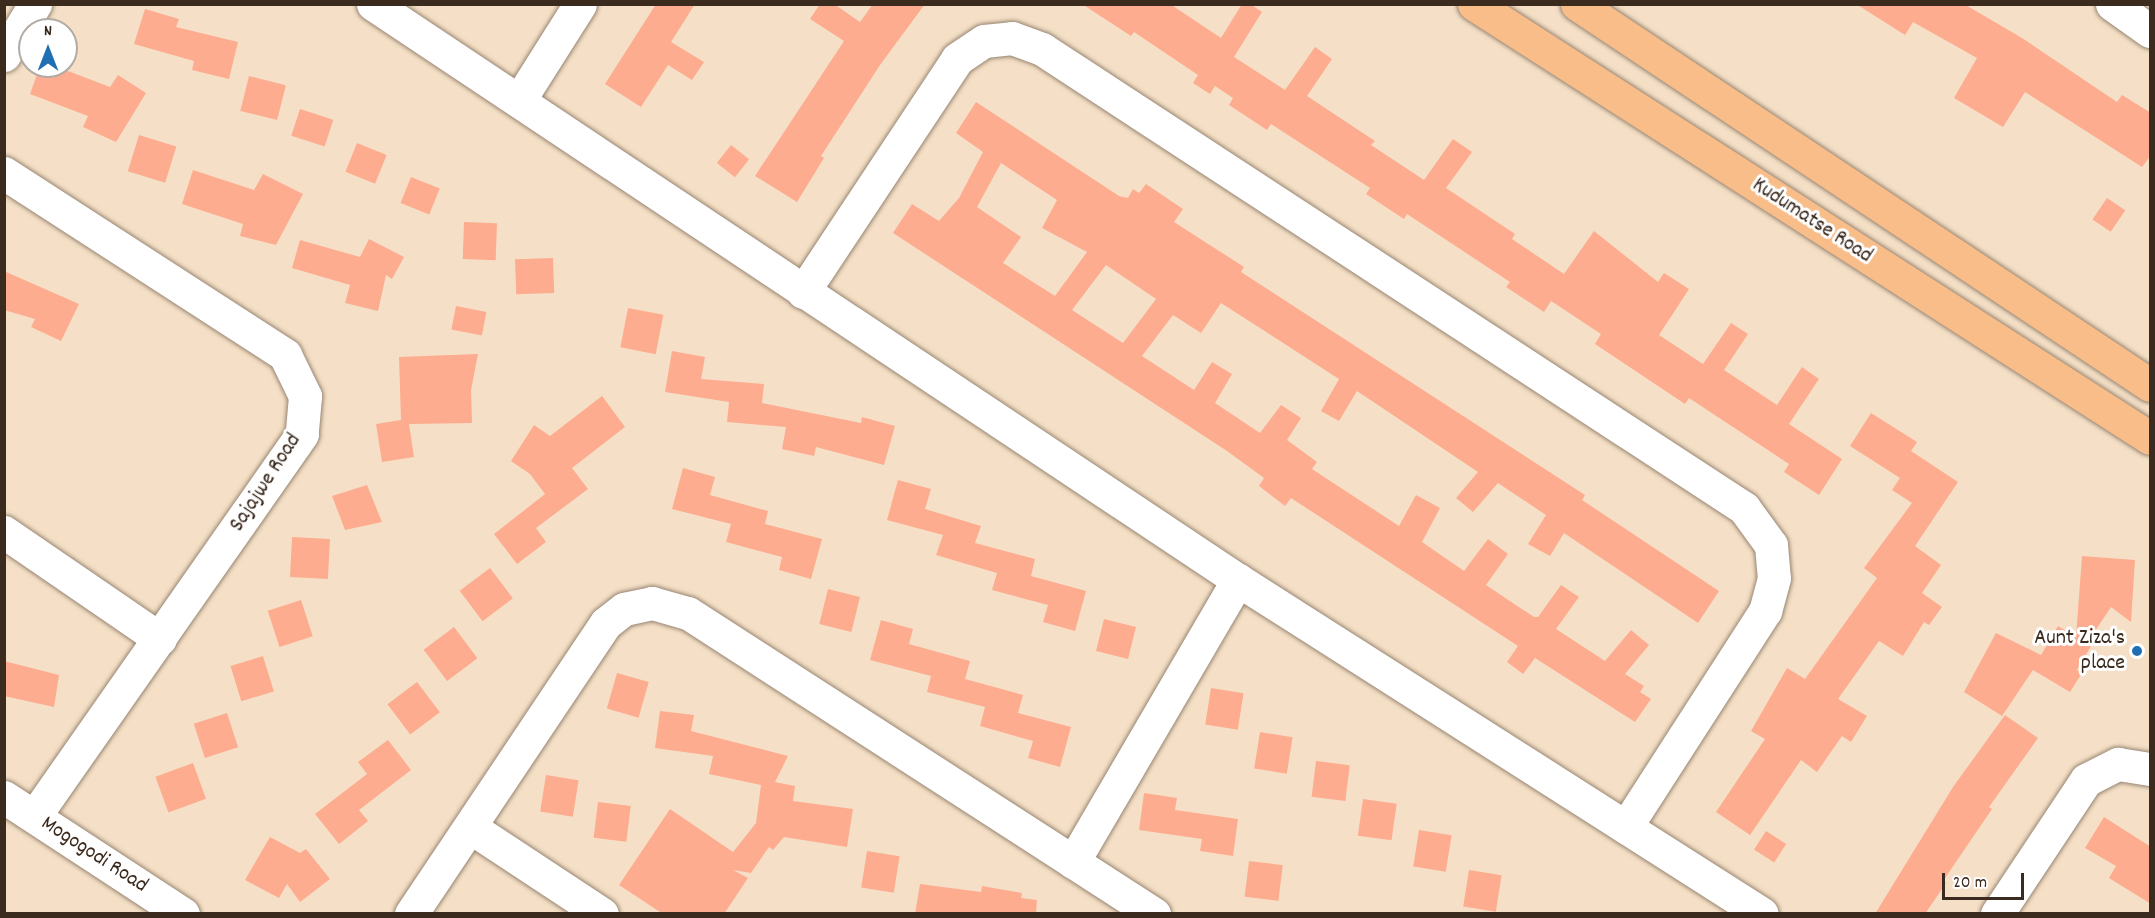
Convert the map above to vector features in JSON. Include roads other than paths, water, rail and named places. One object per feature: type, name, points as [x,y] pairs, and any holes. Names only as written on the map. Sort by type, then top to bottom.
[{"type":"main road","name":"Kudumatse Road","points":[[1474,4],[2151,438]]},
{"type":"main road","points":[[1577,4],[2151,385]]},
{"type":"street","points":[[4,55],[35,4]]},
{"type":"street","points":[[373,4],[520,99],[803,292],[1238,580],[1762,914]]},
{"type":"street","points":[[520,99],[580,4]]},
{"type":"street","points":[[2112,4],[2151,31]]},
{"type":"street","points":[[803,292],[957,59],[984,41],[1012,38],[1052,56],[1744,508],[1771,544],[1774,578],[1765,611],[1626,827]]},
{"type":"street","name":"Sajajwe Road","points":[[4,173],[285,355],[305,396],[302,434],[34,816]]},
{"type":"street","points":[[4,531],[160,639]]},
{"type":"street","points":[[1073,862],[1238,580]]},
{"type":"street","points":[[411,914],[606,623],[624,609],[652,603],[688,613],[1154,914]]},
{"type":"street","points":[[1997,914],[2086,780],[2118,764],[2151,769]]},
{"type":"street","name":"Mogogodi Road","points":[[4,797],[183,914]]},
{"type":"street","points":[[470,826],[602,914]]},
{"type":"place","name":"Aunt Ziza's place","points":[[2137,651]]}]
